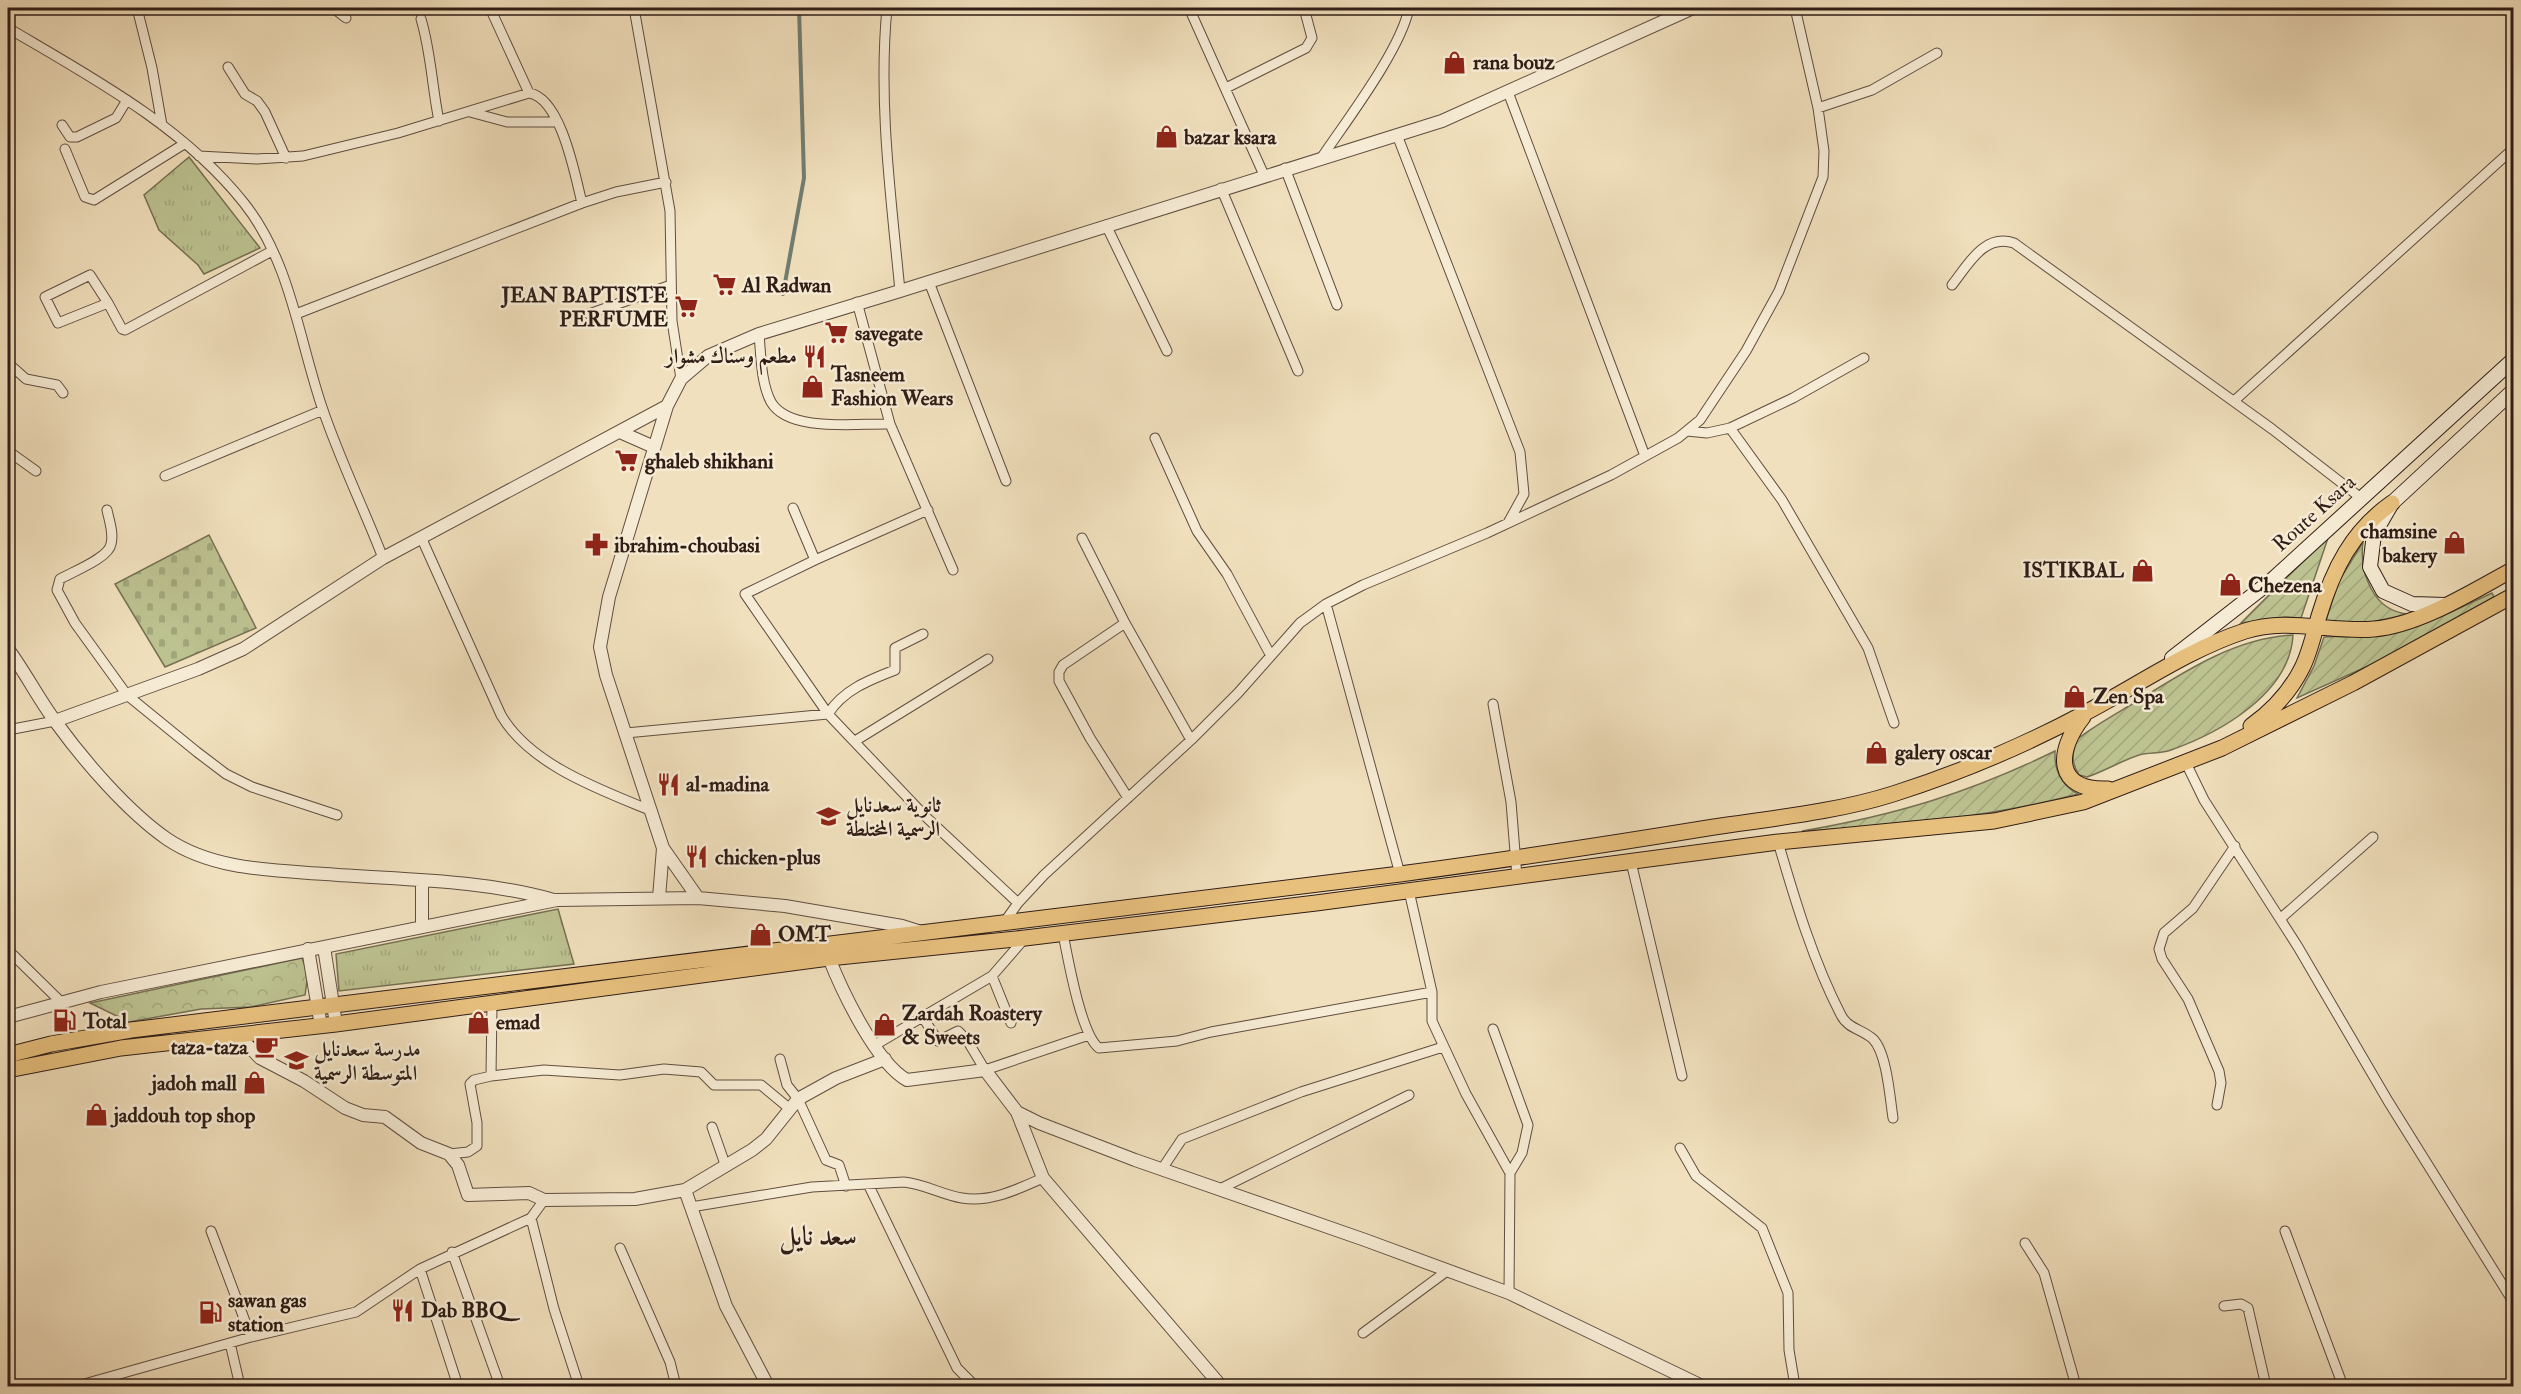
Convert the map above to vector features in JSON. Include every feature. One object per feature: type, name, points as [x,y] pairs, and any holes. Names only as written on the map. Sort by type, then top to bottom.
[{"type":"highway","points":[[2222,748],[2263,717],[2285,694],[2301,669],[2335,570],[2349,545],[2376,515],[2392,503]]},
{"type":"highway","points":[[8,1055],[51,1044],[131,1030],[927,934],[1516,859],[1836,808],[1892,794],[2010,750],[2086,713],[2131,685],[2221,640],[2248,630],[2291,625],[2351,630],[2383,628],[2446,605],[2514,569]]},
{"type":"highway","points":[[8,1070],[122,1048],[328,1025],[829,958],[1063,934],[1778,842],[1994,821],[2063,807],[2120,788],[2222,748],[2353,682],[2514,595]]},
{"type":"highway","points":[[2086,713],[2067,738],[2063,753],[2065,765],[2074,780],[2081,785],[2091,789],[2120,788]]},
{"type":"main road","name":"Route Ksara","points":[[2131,685],[2190,646],[2235,611],[2514,359]]},
{"type":"main road","points":[[2446,605],[2401,601],[2383,591],[2372,576],[2369,557],[2374,534],[2392,503],[2514,390]]},
{"type":"street","points":[[137,8],[152,68],[162,125]]},
{"type":"street","points":[[333,8],[346,18]]},
{"type":"street","points":[[490,8],[529,93]]},
{"type":"street","points":[[634,8],[666,182],[672,234],[672,321],[681,379]]},
{"type":"street","points":[[887,8],[883,75],[886,146],[900,291]]},
{"type":"street","points":[[1189,8],[1264,174]]},
{"type":"street","points":[[1226,88],[1306,48],[1312,38],[1304,8]]},
{"type":"street","points":[[1322,157],[1364,96],[1395,40],[1409,8]]},
{"type":"street","points":[[698,898],[663,848],[602,659],[601,641],[615,574],[667,406],[681,379],[708,356],[759,334],[857,302],[930,282],[1264,174],[1442,121],[1693,8]]},
{"type":"street","points":[[1003,924],[1018,903],[1191,741],[1300,623],[1326,604],[1363,585],[1508,523],[1645,456],[1687,431],[1700,420],[1746,351],[1782,282],[1823,177],[1824,151],[1818,108],[1795,8]]},
{"type":"street","points":[[421,19],[429,47],[429,69],[438,121]]},
{"type":"street","points":[[8,28],[126,100],[162,125],[199,156],[245,204],[272,251],[296,314],[322,410],[383,558]]},
{"type":"street","points":[[1818,108],[1872,90],[1937,53]]},
{"type":"street","points":[[228,67],[245,94],[257,101],[265,112],[286,158]]},
{"type":"street","points":[[1508,92],[1645,456]]},
{"type":"street","points":[[199,156],[286,158],[323,153],[529,93],[541,98],[557,122],[568,151],[582,203]]},
{"type":"street","points":[[62,125],[70,137],[77,137],[116,118],[126,100]]},
{"type":"street","points":[[470,112],[507,122],[557,122]]},
{"type":"street","points":[[1397,135],[1520,452],[1524,494],[1508,523]]},
{"type":"street","points":[[65,149],[85,197],[94,200],[184,144]]},
{"type":"street","points":[[2234,401],[2514,148]]},
{"type":"street","points":[[1285,168],[1337,305]]},
{"type":"street","points":[[296,314],[582,203],[616,192],[666,182]]},
{"type":"street","points":[[1221,188],[1298,371]]},
{"type":"street","points":[[1106,225],[1167,351]]},
{"type":"street","points":[[1952,285],[1987,244],[2000,239],[2014,243],[2234,401],[2361,498]]},
{"type":"street","points":[[108,303],[59,323],[45,297],[90,275],[108,303],[122,329],[125,330],[272,251]]},
{"type":"street","points":[[930,282],[1006,481]]},
{"type":"street","points":[[589,314],[671,285]]},
{"type":"street","points":[[857,302],[890,424],[954,570]]},
{"type":"street","points":[[759,334],[765,382],[771,402],[786,418],[802,422],[890,424]]},
{"type":"street","points":[[1687,431],[1707,433],[1730,428],[1793,398],[1864,358]]},
{"type":"street","points":[[8,363],[26,379],[57,385],[63,393]]},
{"type":"street","points":[[8,730],[55,721],[198,669],[243,650],[383,558],[667,406]]},
{"type":"street","points":[[165,476],[322,410]]},
{"type":"street","points":[[1730,428],[1782,500],[1868,648],[1894,723]]},
{"type":"street","points":[[620,432],[654,447]]},
{"type":"street","points":[[1155,438],[1197,531],[1227,574],[1271,656]]},
{"type":"street","points":[[8,451],[36,471]]},
{"type":"street","points":[[793,508],[815,560]]},
{"type":"street","points":[[107,510],[112,536],[110,548],[103,556],[60,579],[57,590],[75,623],[127,695],[226,774],[252,787],[337,815]]},
{"type":"street","points":[[928,510],[815,560],[746,594],[828,714],[926,817],[1018,903]]},
{"type":"street","points":[[421,537],[501,715],[518,740],[547,761],[652,811]]},
{"type":"street","points":[[1082,538],[1125,623],[1191,741]]},
{"type":"street","points":[[1326,604],[1400,874]]},
{"type":"street","points":[[1125,623],[1063,666],[1058,676],[1090,738],[1128,798]]},
{"type":"street","points":[[626,733],[828,714],[835,704],[863,682],[895,670],[895,648],[923,634]]},
{"type":"street","points":[[8,649],[55,721],[90,764],[128,804],[167,839],[190,851],[221,863],[422,882],[495,886],[557,900]]},
{"type":"street","points":[[855,741],[988,659]]},
{"type":"street","points":[[1493,704],[1511,802],[1517,877]]},
{"type":"street","points":[[2186,763],[2204,800],[2280,919],[2388,1101],[2514,1303]]},
{"type":"street","points":[[2280,919],[2373,837]]},
{"type":"street","points":[[1778,842],[1818,962],[1840,1014],[1849,1026],[1870,1037],[1879,1049],[1893,1119]]},
{"type":"street","points":[[2217,1105],[2222,1083],[2219,1071],[2188,999],[2159,949],[2164,933],[2193,908],[2235,846]]},
{"type":"street","points":[[659,898],[663,848]]},
{"type":"street","points":[[1631,862],[1682,1076]]},
{"type":"street","points":[[422,882],[422,927]]},
{"type":"street","points":[[1409,891],[1432,992],[1432,1021],[1443,1047],[1510,1173],[1509,1293]]},
{"type":"street","points":[[8,1017],[100,992],[557,900],[698,898],[785,906],[902,926],[927,934]]},
{"type":"street","points":[[1063,934],[1089,1035],[1099,1048],[1177,1041],[1211,1032],[1432,992]]},
{"type":"street","points":[[876,1045],[992,976],[1018,938]]},
{"type":"street","points":[[324,947],[328,1025]]},
{"type":"street","points":[[308,949],[327,1007]]},
{"type":"street","points":[[8,950],[62,1003]]},
{"type":"street","points":[[829,958],[849,1003],[885,1059],[903,1078],[911,1081],[985,1070],[1089,1035]]},
{"type":"street","points":[[992,976],[1011,1023]]},
{"type":"street","points":[[491,1076],[492,1004]]},
{"type":"street","points":[[922,1016],[938,1041],[958,1032],[967,1040],[985,1070],[1017,1112],[1042,1179],[1221,1386]]},
{"type":"street","points":[[1493,1029],[1528,1125],[1522,1153],[1510,1173]]},
{"type":"street","points":[[237,1034],[260,1058],[304,1081],[345,1108],[363,1115],[385,1117],[421,1143],[449,1154],[458,1164],[468,1195],[529,1193],[544,1200],[635,1199],[685,1190],[726,1167],[766,1139],[794,1104],[836,1078],[885,1059]]},
{"type":"street","points":[[1162,1169],[1182,1139],[1301,1092],[1443,1047]]},
{"type":"street","points":[[780,1059],[794,1104],[826,1160],[839,1165],[846,1186]]},
{"type":"street","points":[[449,1154],[468,1152],[477,1146],[477,1123],[469,1087],[474,1080],[491,1076],[544,1070],[620,1075],[664,1069],[701,1072],[714,1085],[722,1087],[761,1086],[794,1104]]},
{"type":"street","points":[[1220,1189],[1409,1095]]},
{"type":"street","points":[[1017,1112],[1086,1142],[1509,1293],[1702,1386]]},
{"type":"street","points":[[712,1127],[726,1167]]},
{"type":"street","points":[[1680,1148],[1696,1176],[1762,1228],[1788,1293],[1789,1350],[1795,1386]]},
{"type":"street","points":[[691,1207],[802,1188],[869,1186],[904,1182],[918,1183],[961,1198],[972,1199],[1005,1195],[1042,1179]]},
{"type":"street","points":[[869,1186],[957,1368],[975,1386]]},
{"type":"street","points":[[685,1190],[726,1306],[768,1386]]},
{"type":"street","points":[[77,1386],[251,1337],[356,1312],[420,1269],[452,1252],[531,1218],[544,1200]]},
{"type":"street","points":[[531,1218],[560,1330],[579,1386]]},
{"type":"street","points":[[211,1231],[251,1337]]},
{"type":"street","points":[[2285,1231],[2343,1386]]},
{"type":"street","points":[[2025,1242],[2044,1274],[2076,1386]]},
{"type":"street","points":[[620,1248],[670,1362],[676,1386]]},
{"type":"street","points":[[452,1252],[500,1386]]},
{"type":"street","points":[[420,1269],[458,1386]]},
{"type":"street","points":[[1363,1333],[1447,1271]]},
{"type":"street","points":[[2224,1306],[2241,1304],[2248,1308],[2266,1386]]},
{"type":"street","points":[[230,1344],[240,1386]]},
{"type":"green space","points":[[189,157],[260,248],[204,274],[198,265],[159,230],[144,195]]},
{"type":"green space","points":[[209,535],[256,628],[165,667],[115,584]]},
{"type":"green space","points":[[2329,535],[2301,618],[2285,617],[2241,623]]},
{"type":"green space","points":[[2363,542],[2363,566],[2371,588],[2386,606],[2397,612],[2409,614],[2367,623],[2325,623],[2339,581]]},
{"type":"green space","points":[[2492,593],[2494,597],[2377,662],[2297,698],[2314,666],[2324,637],[2391,634],[2449,613]]},
{"type":"green space","points":[[2293,635],[2289,656],[2266,693],[2230,722],[2190,743],[2171,750],[2139,755],[2087,777],[2079,775],[2073,758],[2076,740],[2097,725],[2209,659],[2250,643]]},
{"type":"green space","points":[[2055,751],[2057,771],[2060,777],[2078,794],[2010,809],[1941,820],[1802,831],[1869,818],[1931,801],[1992,779]]},
{"type":"green space","points":[[558,909],[574,964],[339,991],[336,954]]},
{"type":"green space","points":[[302,958],[308,974],[305,995],[251,1007],[201,1009],[129,1022],[90,1003]]},
{"type":"waterway","points":[[783,294],[804,178],[799,8]]},
{"type":"place","name":"rana bouz","points":[[1455,62]]},
{"type":"place","name":"bazar ksara","points":[[1166,137]]},
{"type":"place","name":"Al Radwan","points":[[724,285]]},
{"type":"place","name":"JEAN BAPTISTE PERFUME","points":[[686,307]]},
{"type":"place","name":"savegate","points":[[837,333]]},
{"type":"place","name":"مطعم وسناك مشوار","points":[[815,356]]},
{"type":"place","name":"Tasneem Fashion Wears","points":[[813,386]]},
{"type":"place","name":"ghaleb shikhani","points":[[627,461]]},
{"type":"place","name":"chamsine bakery","points":[[2455,543]]},
{"type":"place","name":"ibrahim-choubasi","points":[[596,545]]},
{"type":"place","name":"ISTIKBAL","points":[[2142,570]]},
{"type":"place","name":"Chezena","points":[[2230,585]]},
{"type":"place","name":"Zen Spa","points":[[2075,696]]},
{"type":"place","name":"galery oscar","points":[[1877,752]]},
{"type":"place","name":"al-madina","points":[[668,784]]},
{"type":"place","name":"ثانوية سعدنايل الرسمية المختلطة","points":[[828,817]]},
{"type":"place","name":"chicken-plus","points":[[697,857]]},
{"type":"place","name":"OMT","points":[[760,934]]},
{"type":"place","name":"Total","points":[[65,1021]]},
{"type":"place","name":"emad","points":[[478,1022]]},
{"type":"place","name":"Zardah Roastery & Sweets","points":[[884,1025]]},
{"type":"place","name":"taza-taza","points":[[266,1047]]},
{"type":"place","name":"مدرسة سعدنايل المتوسطة الرسمية","points":[[296,1061]]},
{"type":"place","name":"jadoh mall","points":[[255,1083]]},
{"type":"place","name":"jaddouh top shop","points":[[96,1115]]},
{"type":"place","name":"Dab BBQ","points":[[403,1310]]},
{"type":"place","name":"sawan gas station","points":[[210,1312]]},
{"type":"district","name":"سعد نايل","points":[[818,1236]]}]
